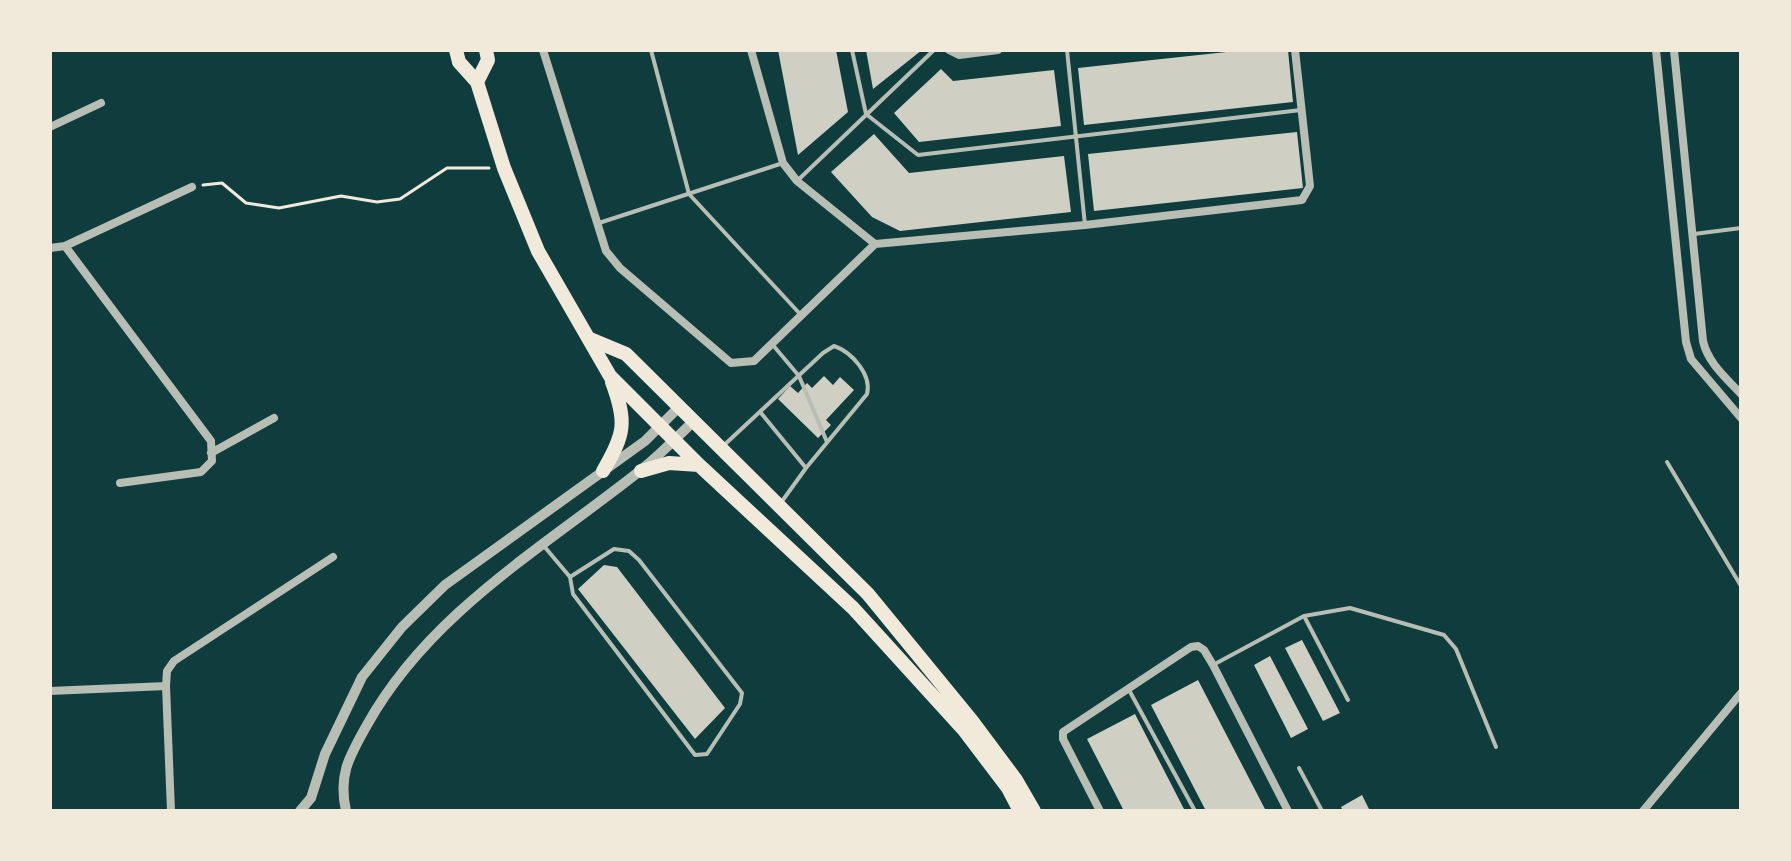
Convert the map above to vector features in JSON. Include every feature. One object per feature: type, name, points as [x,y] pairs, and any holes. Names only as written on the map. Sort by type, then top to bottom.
[{"type":"main road","points":[[456,50],[459,62],[477,82],[504,168],[538,251],[610,376],[622,409],[618,445],[603,471]]},
{"type":"main road","points":[[477,82],[488,60],[486,50]]},
{"type":"main road","points":[[590,339],[626,354],[868,594],[981,733],[1016,780],[1034,811]]},
{"type":"main road","points":[[610,376],[659,427],[853,608],[964,730],[1008,788],[1020,811]]},
{"type":"main road","points":[[641,471],[669,463],[699,465]]},
{"type":"street","points":[[543,50],[606,251],[620,268],[731,363],[754,361],[875,244],[1085,225],[1302,200],[1310,186],[1295,50]]},
{"type":"street","points":[[751,50],[775,144],[783,163],[797,181],[875,244]]},
{"type":"street","points":[[949,50],[959,55],[998,50]]},
{"type":"street","points":[[1656,50],[1686,342],[1691,359],[1741,418]]},
{"type":"street","points":[[1674,50],[1706,353],[1741,394]]},
{"type":"street","points":[[50,127],[101,103]]},
{"type":"street","points":[[50,248],[65,246],[192,187]]},
{"type":"street","points":[[65,246],[211,441],[212,461],[201,472],[120,483]]},
{"type":"street","points":[[300,811],[311,798],[325,754],[362,677],[402,627],[445,585],[645,441],[680,406]]},
{"type":"street","points":[[211,453],[274,418]]},
{"type":"street","points":[[346,811],[342,791],[347,761],[378,704],[415,654],[463,606],[641,471],[695,420]]},
{"type":"street","points":[[171,811],[167,671],[174,661],[333,557]]},
{"type":"street","points":[[1100,811],[1063,739],[1063,732],[1191,647],[1198,646],[1213,665],[1288,811]]},
{"type":"street","points":[[50,691],[166,686]]},
{"type":"street","points":[[1643,811],[1741,693]]},
{"type":"lane","points":[[651,50],[689,194],[801,315]]},
{"type":"lane","points":[[852,50],[866,114],[918,155],[1301,110]]},
{"type":"lane","points":[[797,181],[934,50]]},
{"type":"lane","points":[[1067,50],[1085,225]]},
{"type":"lane","points":[[597,224],[783,163]]},
{"type":"lane","points":[[1692,234],[1741,228]]},
{"type":"lane","points":[[772,344],[799,376],[827,442]]},
{"type":"lane","points":[[722,447],[834,346],[842,348],[867,375],[870,384],[867,394],[779,506]]},
{"type":"lane","points":[[761,413],[806,468]]},
{"type":"lane","points":[[1667,462],[1741,586]]},
{"type":"lane","points":[[543,545],[570,577],[573,594],[695,755],[707,754],[740,704],[742,693],[629,551],[614,549],[570,577]]},
{"type":"lane","points":[[1213,665],[1304,616],[1350,608],[1444,635],[1456,649],[1496,747]]},
{"type":"lane","points":[[1304,616],[1348,700]]},
{"type":"lane","points":[[1128,688],[1195,811]]},
{"type":"lane","points":[[1299,768],[1322,811]]},
{"type":"path","points":[[192,187],[222,183],[246,203],[279,208],[341,196],[377,202],[400,199],[447,168],[504,168]]},
{"type":"building","points":[[778,50],[836,50],[848,112],[798,155]]},
{"type":"building","points":[[866,50],[922,50],[873,89]]},
{"type":"building","points":[[1245,50],[1288,50],[1293,102],[1084,125],[1078,68]]},
{"type":"building","points":[[941,69],[953,81],[1054,70],[1061,126],[919,142],[894,113]]},
{"type":"building","points":[[1297,132],[1303,188],[1094,211],[1088,154]]},
{"type":"building","points":[[874,134],[909,173],[1064,156],[1071,212],[900,231],[872,217],[831,172]]},
{"type":"building","points":[[824,376],[833,385],[840,377],[854,390],[826,420],[831,425],[818,438],[778,399],[790,386],[798,393],[807,383],[812,388]]},
{"type":"building","points":[[604,565],[617,567],[725,708],[695,739],[578,589]]},
{"type":"building","points":[[1302,640],[1340,713],[1323,721],[1285,648]]},
{"type":"building","points":[[1270,656],[1308,729],[1291,738],[1254,665]]},
{"type":"building","points":[[1198,680],[1266,811],[1206,811],[1151,705]]},
{"type":"building","points":[[1135,714],[1185,811],[1124,811],[1087,739]]},
{"type":"building","points":[[1362,795],[1370,811],[1343,811],[1341,807]]}]
